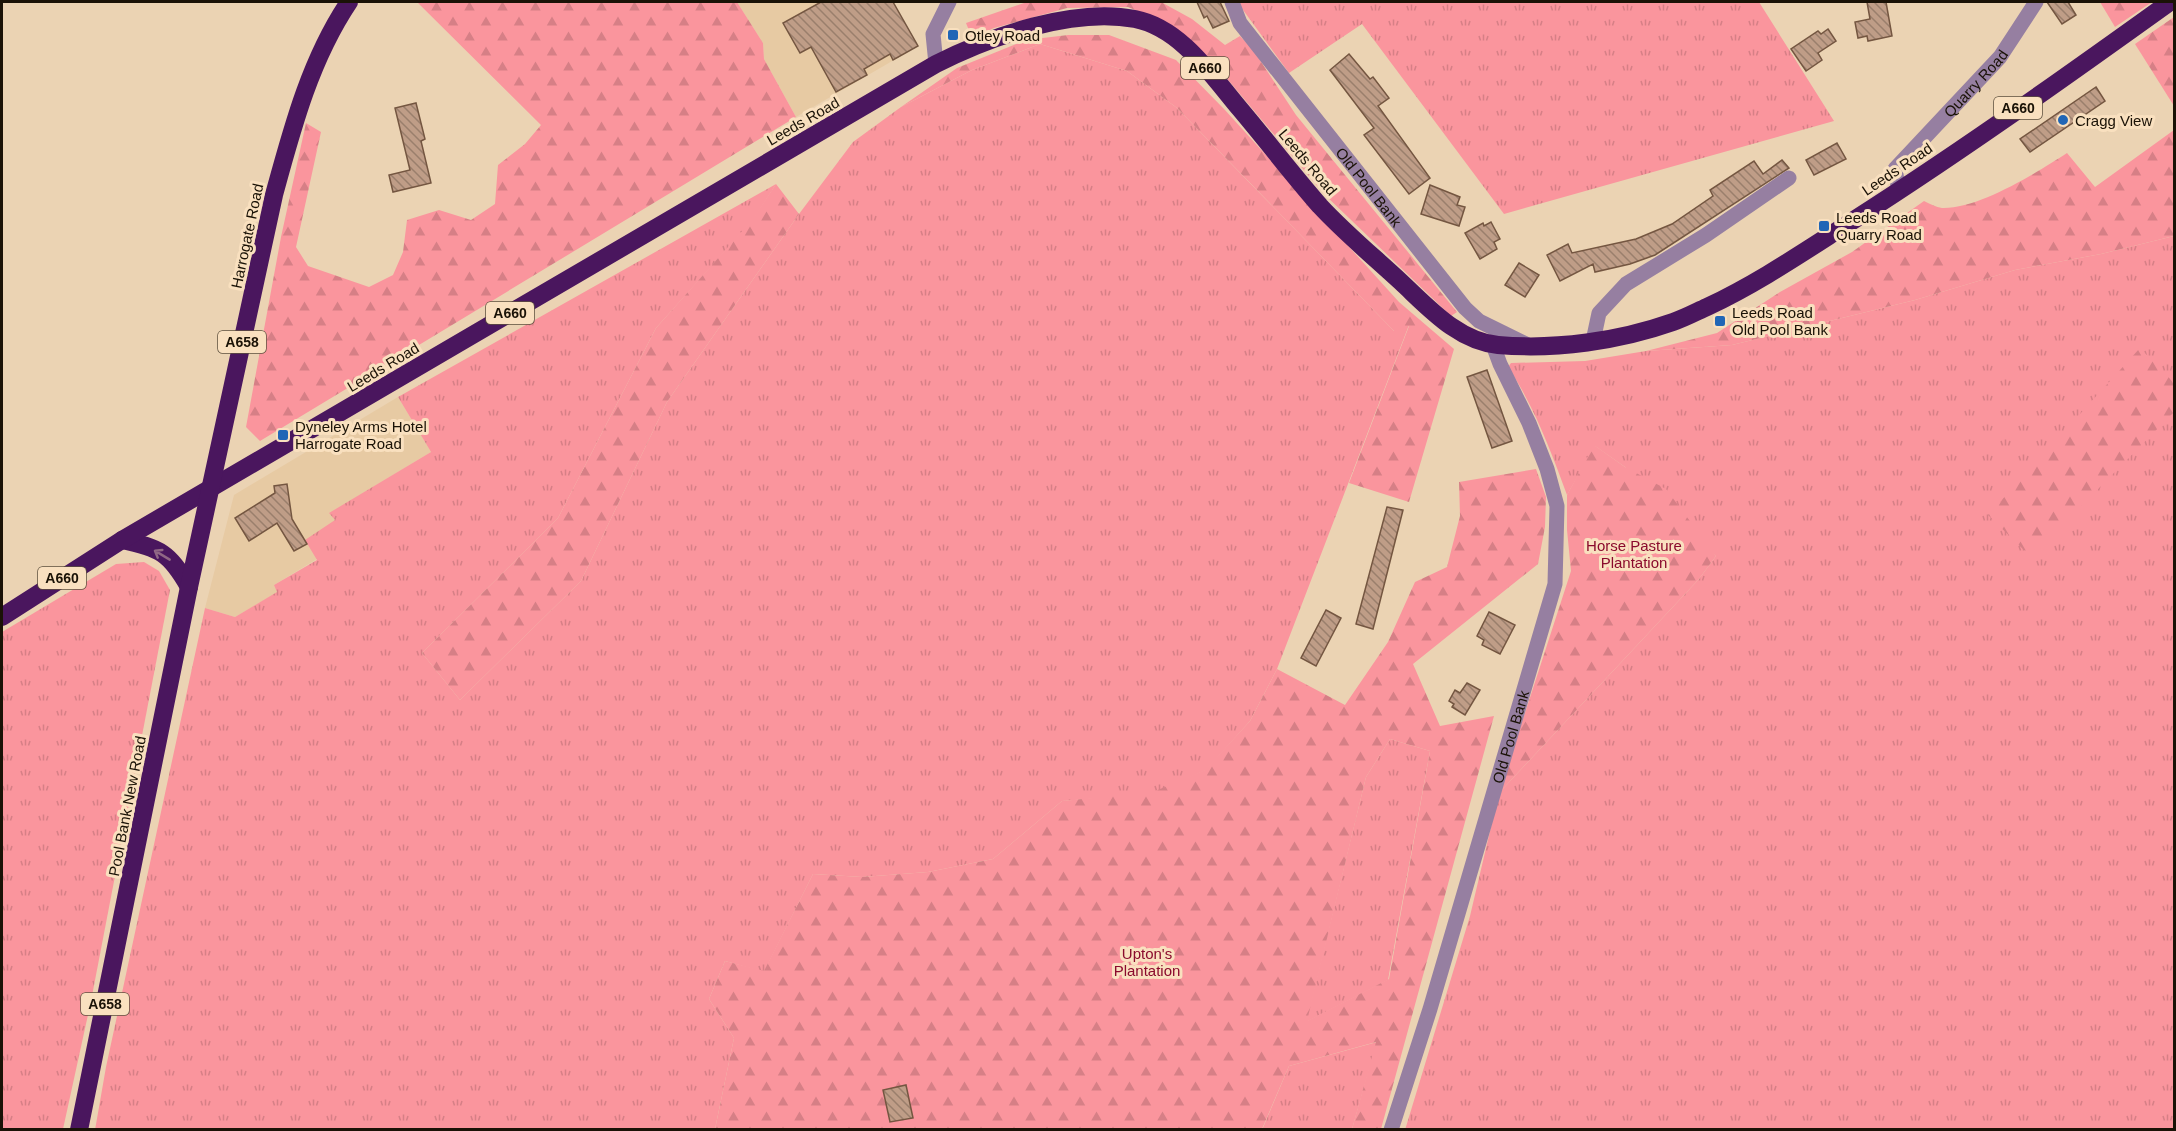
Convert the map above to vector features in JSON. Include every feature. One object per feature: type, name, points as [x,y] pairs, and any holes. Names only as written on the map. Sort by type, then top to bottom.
[{"type":"highway","name":"Harrogate Road","points":[[211,489],[274,195],[291,133],[320,54],[349,2]]},
{"type":"highway","name":"Leeds Road","points":[[2,616],[122,540],[936,64],[1003,34],[1070,20],[1107,17],[1137,19],[1164,30],[1189,50],[1322,208],[1440,318],[1470,337],[1493,345],[1530,347],[1593,341],[1635,333],[1676,321],[1726,298],[1782,267],[1899,191],[2170,2]]},
{"type":"highway","name":"Pool Bank New Road","points":[[79,1130],[211,489]]},
{"type":"highway","points":[[122,540],[142,544],[162,553],[177,564],[189,587]]},
{"type":"street","points":[[936,64],[933,34],[949,2]]},
{"type":"street","name":"Old Pool Bank","points":[[1232,2],[1240,23],[1465,308],[1479,321],[1530,347]]},
{"type":"street","name":"Quarry Road","points":[[1899,191],[1895,169],[2000,57],[2036,2]]},
{"type":"street","points":[[1593,341],[1599,313],[1626,284],[1706,235],[1789,178]]},
{"type":"street","name":"Old Pool Bank","points":[[1391,1130],[1430,1009],[1555,584],[1557,506],[1547,469],[1529,423],[1493,345]]},
{"type":"shaded area","points":[[737,2],[893,2],[918,46],[796,117],[764,59],[763,43]]},
{"type":"shaded area","points":[[398,397],[431,452],[330,513],[335,520],[317,559],[274,585],[278,592],[235,617],[205,608],[234,495]]},
{"type":"green space","points":[[417,2],[737,2],[763,43],[764,59],[796,117],[260,441],[246,427],[281,237],[306,123],[321,132],[296,247],[308,266],[369,287],[393,275],[403,252],[407,220],[439,210],[471,220],[495,204],[498,165],[525,144],[541,125]]},
{"type":"green space","points":[[1027,2],[1161,2],[1192,19],[1225,45],[1240,36],[1254,51],[1296,115],[1457,312],[1451,316],[1324,194],[1229,81],[1173,26],[1128,7],[1067,8],[994,28],[972,38],[966,23]]},
{"type":"green space","points":[[1759,2],[1834,121],[1504,214],[1362,24],[1289,73],[1238,3]]},
{"type":"green space","points":[[2100,2],[2152,2],[2115,27]]},
{"type":"green space","points":[[2174,17],[2174,106],[2135,44]]},
{"type":"green space","points":[[1068,35],[1109,35],[1176,60],[1225,110],[1399,302],[1454,349],[1409,502],[1349,483],[1409,326],[1395,332],[1177,108],[1127,71],[1040,44],[972,70],[901,107],[957,68],[1026,40]]},
{"type":"green space","points":[[1040,44],[1127,71],[1177,108],[1394,331],[1409,325],[1277,669],[1250,721],[1206,770],[1152,794],[1062,801],[993,859],[928,872],[862,877],[813,874],[764,972],[725,961],[709,999],[734,1038],[715,1129],[95,1130],[106,1067],[205,608],[235,617],[277,592],[274,585],[317,560],[305,540],[335,520],[329,513],[431,452],[398,397],[776,184],[753,220],[656,328],[558,518],[422,653],[460,700],[581,581],[667,402],[799,214],[853,142],[901,107],[972,70]]},
{"type":"green space","points":[[2174,130],[2174,236],[2101,254],[2015,270],[1915,300],[1732,345],[1646,351],[1717,333],[1780,292],[1852,252],[1924,201],[1942,208],[1973,203],[2007,188],[2067,153],[2095,187]]},
{"type":"green space","points":[[776,184],[799,214],[667,402],[581,581],[460,700],[422,653],[558,518],[656,328],[752,220]]},
{"type":"green space","points":[[2174,236],[2174,1129],[1405,1130],[1470,916],[1499,793],[1699,579],[1716,556],[1625,467],[1595,446],[1567,495],[1534,413],[1508,367],[1511,363],[1585,361],[1646,351],[1732,345],[1915,300],[2015,270],[2101,254]]},
{"type":"green space","points":[[2140,348],[2174,383],[2174,412],[2031,557],[1988,515]]},
{"type":"green space","name":"Horse Pasture Plantation","points":[[1594,445],[1625,467],[1666,489],[1716,556],[1699,579],[1499,793],[1571,571],[1567,530],[1567,495]]},
{"type":"green space","name":"Upton's Plantation","points":[[1536,469],[1546,497],[1545,527],[1538,564],[1413,664],[1440,726],[1494,716],[1381,1129],[1352,1129],[1376,1042],[1289,1066],[1262,1129],[715,1129],[734,1038],[709,999],[725,961],[764,971],[813,874],[862,877],[928,872],[993,859],[1062,801],[1153,792],[1205,770],[1250,721],[1277,669],[1345,705],[1388,642],[1415,582],[1447,567],[1460,516],[1459,482]],"holes":[[[1390,739],[1430,751],[1389,979],[1307,1021],[1366,777]]]},
{"type":"green space","points":[[144,562],[159,571],[170,590],[91,1001],[63,1129],[2,1129],[2,632],[116,564]]},
{"type":"green space","points":[[1390,739],[1430,751],[1388,980],[1306,1022],[1366,777]]},
{"type":"green space","points":[[1377,1042],[1352,1129],[1262,1130],[1289,1066]]},
{"type":"building","points":[[821,2],[893,2],[918,46],[893,60],[890,54],[864,69],[867,75],[836,92],[811,47],[800,53],[783,23]]},
{"type":"building","points":[[1197,2],[1220,2],[1229,21],[1213,28],[1207,16],[1204,18]]},
{"type":"building","points":[[1867,2],[1886,2],[1892,36],[1868,41],[1867,36],[1858,38],[1855,22],[1870,19]]},
{"type":"building","points":[[2047,2],[2068,2],[2076,15],[2062,24]]},
{"type":"building","points":[[1828,29],[1836,41],[1818,53],[1822,60],[1806,71],[1791,49],[1818,31],[1821,34]]},
{"type":"building","points":[[1349,54],[1370,79],[1373,77],[1389,98],[1378,106],[1430,178],[1409,194],[1364,135],[1374,128],[1330,70]]},
{"type":"building","name":"Cragg View","points":[[2096,87],[2105,101],[2030,152],[2020,139]]},
{"type":"building","points":[[416,103],[425,139],[421,141],[431,183],[393,192],[389,175],[410,170],[395,108]]},
{"type":"building","points":[[1837,143],[1846,159],[1814,175],[1806,160]]},
{"type":"building","points":[[1782,160],[1789,168],[1655,255],[1630,264],[1595,272],[1593,264],[1560,281],[1547,255],[1568,244],[1572,253],[1636,239],[1672,224],[1713,196],[1710,190],[1754,161],[1763,174]]},
{"type":"building","points":[[1430,185],[1460,197],[1457,205],[1465,207],[1459,226],[1421,214]]},
{"type":"building","points":[[1491,222],[1500,239],[1494,242],[1497,249],[1480,259],[1465,233],[1483,223],[1484,226]]},
{"type":"building","points":[[1519,263],[1539,275],[1525,297],[1505,285]]},
{"type":"building","points":[[1487,370],[1512,441],[1492,448],[1467,377]]},
{"type":"building","points":[[287,484],[292,519],[307,544],[294,551],[277,523],[249,541],[235,518],[275,493],[274,486]]},
{"type":"building","points":[[1387,507],[1403,510],[1373,629],[1356,624]]},
{"type":"building","points":[[1326,610],[1341,618],[1316,666],[1301,658]]},
{"type":"building","points":[[1489,612],[1515,625],[1500,654],[1482,645],[1484,640],[1477,636]]},
{"type":"building","points":[[1467,683],[1480,690],[1465,715],[1452,707],[1454,704],[1449,701],[1455,690],[1460,693]]},
{"type":"building","points":[[906,1085],[913,1118],[890,1122],[883,1090]]},
{"type":"place","name":"Otley Road","points":[[953,35]]},
{"type":"place","name":"Cragg View","points":[[2063,120]]},
{"type":"place","name":"Leeds Road Quarry Road","points":[[1824,226]]},
{"type":"place","name":"Leeds Road Old Pool Bank","points":[[1720,321]]},
{"type":"place","name":"Dyneley Arms Hotel Harrogate Road","points":[[283,435]]}]
